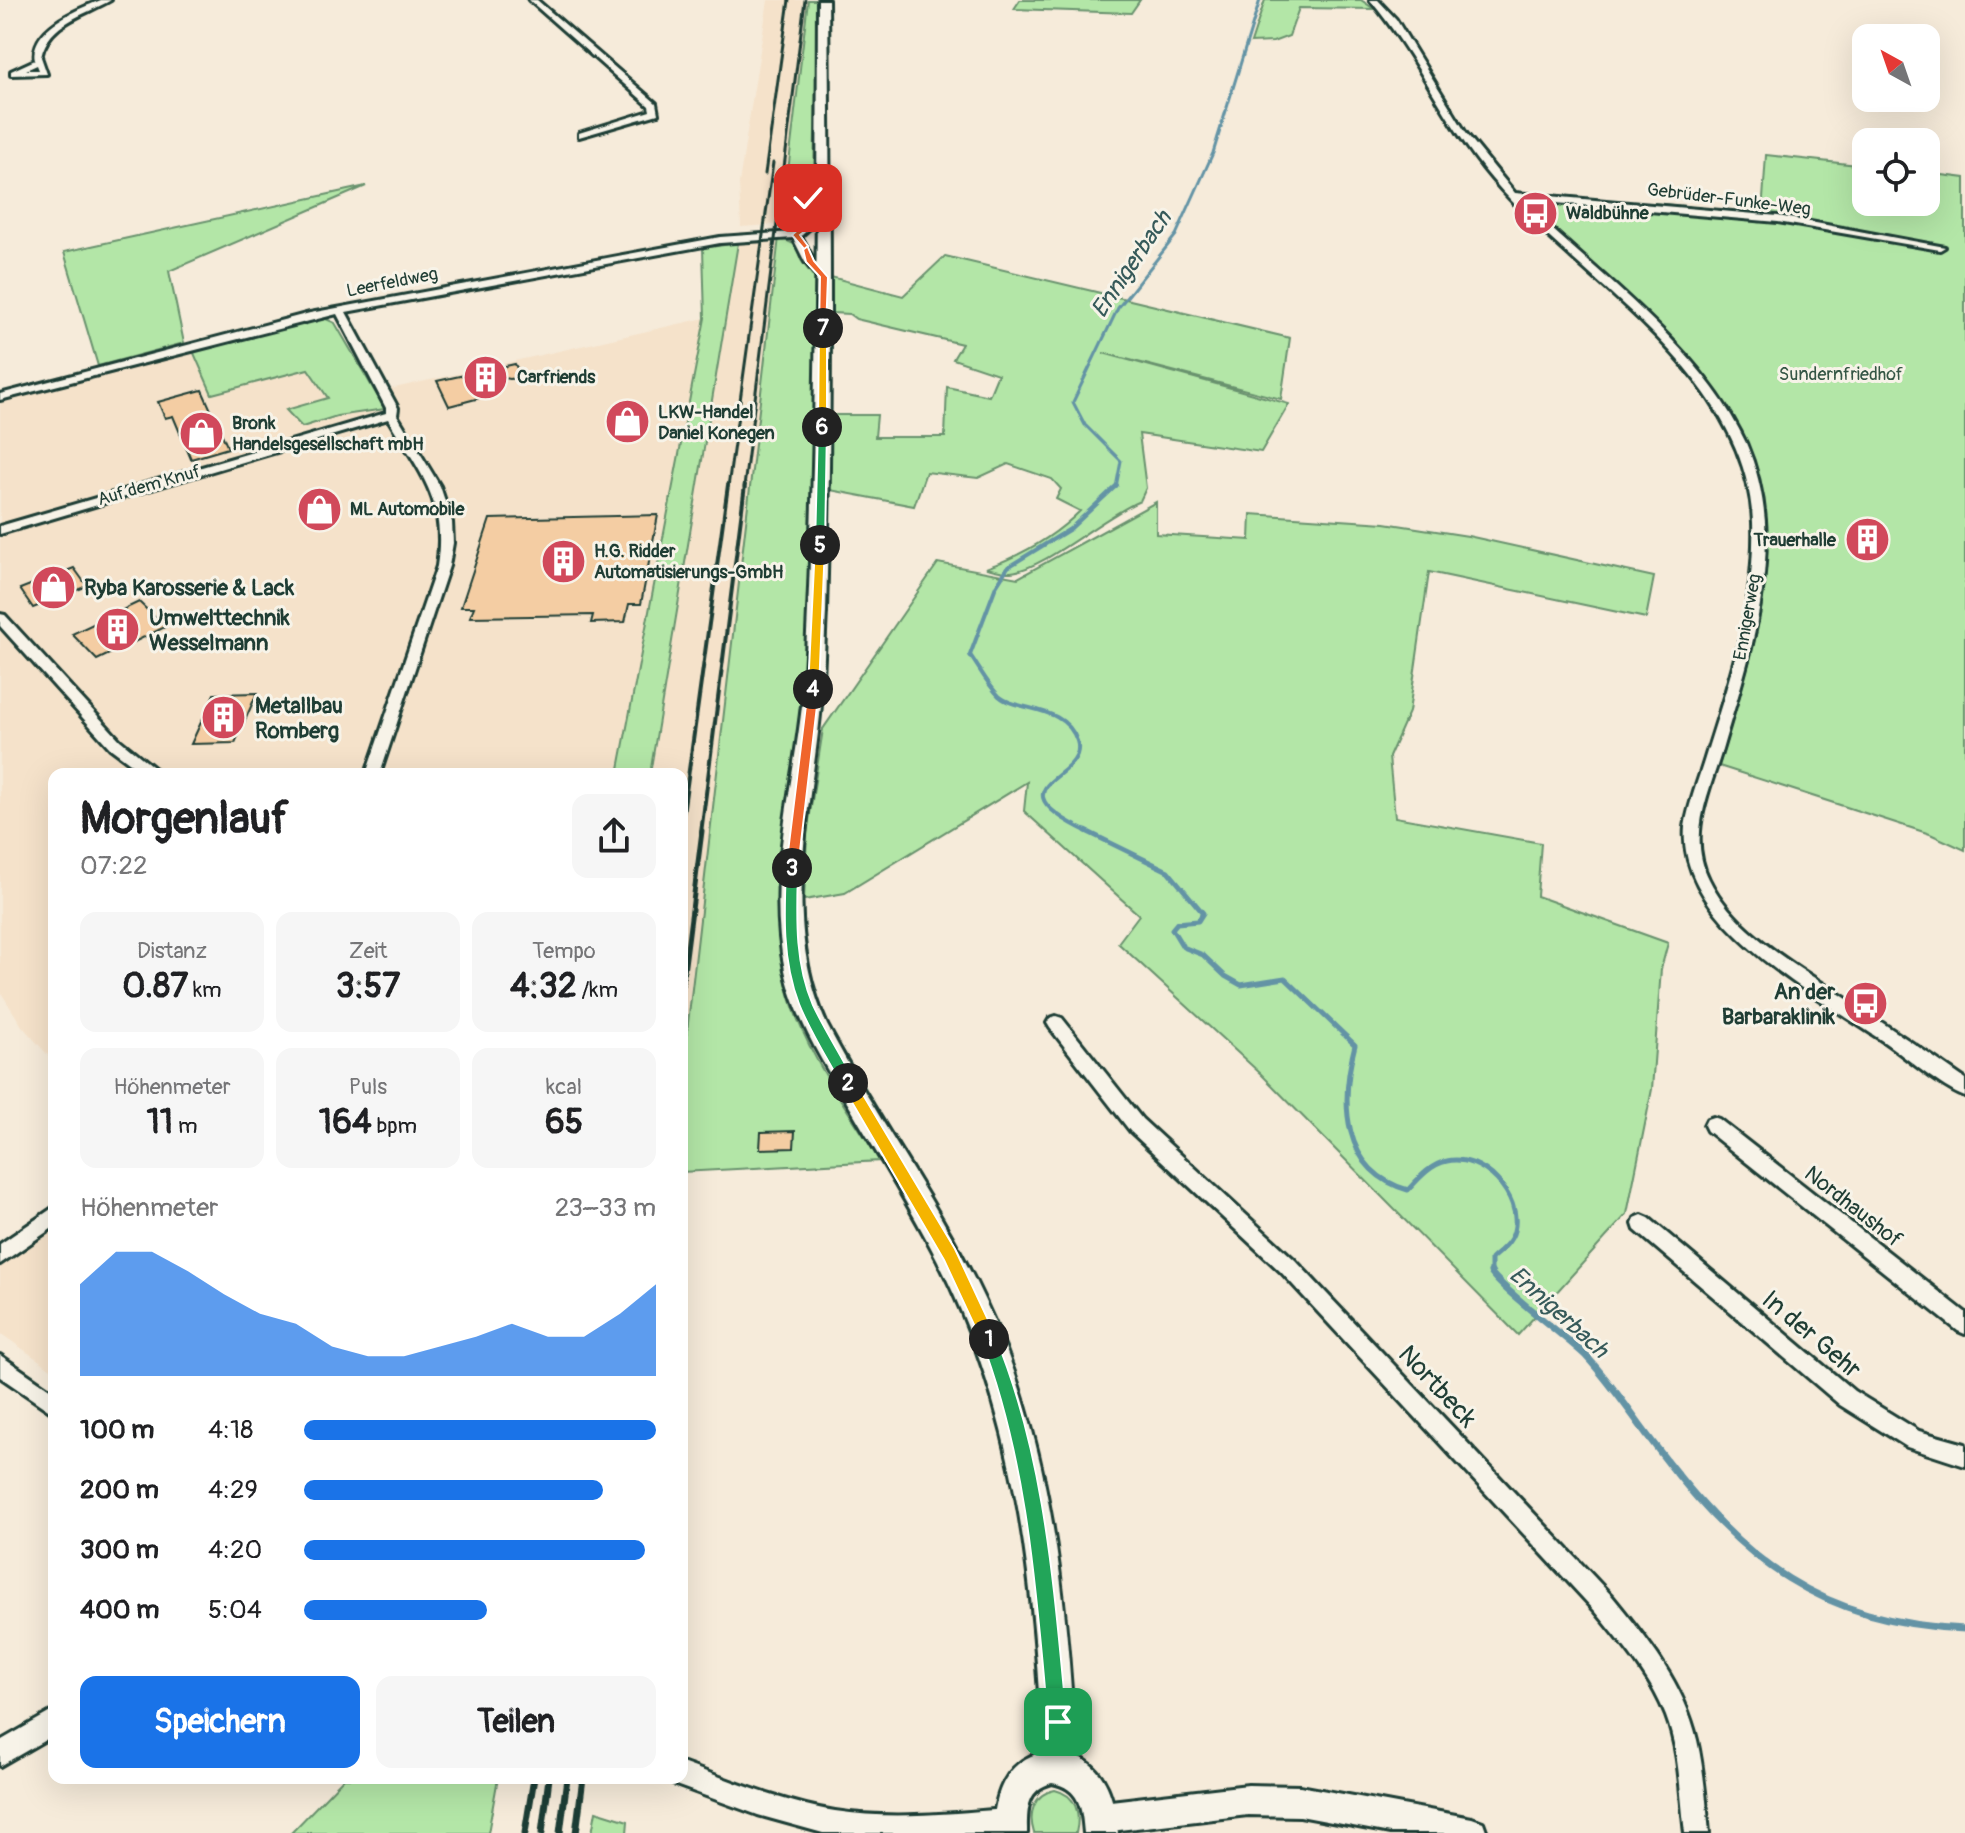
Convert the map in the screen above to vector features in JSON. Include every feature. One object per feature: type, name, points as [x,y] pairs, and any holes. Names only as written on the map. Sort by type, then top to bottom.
[{"type":"main road","points":[[823,0],[825,179],[821,523],[812,720],[790,887],[791,942],[806,1004],[825,1045],[949,1254],[1008,1388],[1038,1520],[1059,1765]]},
{"type":"main road","points":[[1009,1827],[1015,1791],[1023,1779],[1034,1770],[1059,1765],[1071,1768],[1092,1788],[1101,1825]]},
{"type":"street","points":[[37,62],[39,45],[56,27],[107,0]]},
{"type":"street","points":[[533,0],[653,105],[655,112],[643,118],[582,135]]},
{"type":"street","name":"Ennigerweg","points":[[1374,0],[1392,19],[1479,159],[1512,196],[1694,375],[1723,411],[1751,474],[1758,550],[1753,599],[1739,665],[1696,813],[1691,849],[1699,874],[1715,902],[1764,951],[1965,1089]]},
{"type":"street","points":[[824,277],[810,262],[803,243],[796,235],[805,228],[809,194],[825,179]]},
{"type":"street","name":"Gebrüder-Funke-Weg","points":[[1512,196],[1778,219],[1940,247]]},
{"type":"street","name":"Leerfeldweg","points":[[0,397],[340,310],[729,238],[796,235]]},
{"type":"street","points":[[340,310],[392,408],[391,415],[438,494],[447,515],[449,540],[375,768]]},
{"type":"street","name":"Auf dem Knuf","points":[[0,530],[391,415]]},
{"type":"street","points":[[0,618],[115,744],[147,768]]},
{"type":"street","name":"Nortbeck","points":[[1056,1023],[1136,1125],[1288,1266],[1604,1604],[1635,1643],[1676,1712],[1685,1740],[1697,1833]]},
{"type":"street","name":"Nordhaushof","points":[[1713,1125],[1965,1324]]},
{"type":"street","points":[[0,1255],[48,1220]]},
{"type":"street","name":"In der Gehr","points":[[1642,1224],[1847,1398],[1914,1440],[1965,1455]]},
{"type":"street","points":[[0,1365],[48,1400]]},
{"type":"street","points":[[0,1754],[48,1726]]},
{"type":"street","points":[[688,1777],[767,1805],[835,1823],[917,1829],[1009,1827]]},
{"type":"street","points":[[1101,1825],[1248,1800],[1300,1801],[1472,1833]]},
{"type":"shaded area","points":[[768,0],[809,0],[802,71],[782,224],[741,227],[739,183]]},
{"type":"shaded area","points":[[779,240],[688,1023],[688,768],[652,768],[738,243]]},
{"type":"shaded area","points":[[705,318],[619,768],[48,768],[48,1055],[22,1026],[0,991],[0,400],[193,351],[212,394],[307,369],[329,399],[302,427],[337,416],[385,409],[390,389]]},
{"type":"shaded area","points":[[48,1228],[48,1367],[0,1333],[0,1262]]},
{"type":"green space","points":[[808,0],[818,0],[814,176],[805,187],[797,226],[781,232]]},
{"type":"green space","points":[[1020,0],[1140,0],[1131,13],[1014,9]]},
{"type":"green space","points":[[1265,0],[1361,0],[1374,9],[1299,8],[1289,36],[1273,42],[1251,43]]},
{"type":"green space","name":"Sundernfriedhof","points":[[1766,155],[1852,164],[1852,216],[1940,216],[1940,175],[1965,178],[1965,850],[1930,834],[1719,766],[1760,618],[1766,572],[1766,526],[1758,480],[1740,433],[1711,384],[1529,203],[1533,200],[1653,209],[1654,203],[1762,214]]},
{"type":"green space","points":[[366,186],[169,271],[184,343],[98,366],[64,252]]},
{"type":"green space","points":[[779,237],[796,245],[801,260],[817,282],[810,609],[802,716],[780,883],[781,950],[787,986],[803,1032],[826,1076],[880,1161],[688,1172],[688,1023]]},
{"type":"green space","points":[[738,243],[651,768],[619,768],[705,318],[703,248]]},
{"type":"green space","points":[[945,256],[1290,338],[1281,399],[1103,353],[1289,404],[1261,452],[1139,434],[1146,488],[1140,501],[1025,569],[1008,572],[986,568],[1036,545],[1080,511],[1056,499],[1061,489],[1052,479],[1008,464],[978,478],[926,472],[914,506],[830,490],[831,415],[877,415],[875,437],[945,437],[947,387],[989,396],[998,374],[953,359],[962,344],[856,319],[849,314],[832,313],[831,277],[903,296]]},
{"type":"green space","points":[[324,318],[335,323],[385,409],[337,416],[302,427],[286,410],[328,398],[308,369],[212,394],[193,351]]},
{"type":"green space","points":[[1156,502],[1156,534],[1250,540],[1251,514],[1385,523],[1468,536],[1654,577],[1646,618],[1429,572],[1409,712],[1389,757],[1395,817],[1541,843],[1537,896],[1668,943],[1661,969],[1652,1089],[1627,1214],[1518,1335],[1261,1074],[1118,943],[1139,915],[1024,811],[1027,782],[845,893],[804,900],[807,833],[823,729],[938,563],[1018,578]]},
{"type":"green space","points":[[338,1784],[497,1784],[488,1833],[291,1833]]},
{"type":"green space","points":[[1055,1790],[1068,1796],[1075,1806],[1078,1819],[1076,1833],[1034,1833],[1034,1806],[1042,1796]]},
{"type":"green space","points":[[596,1811],[628,1821],[627,1833],[592,1833]]},
{"type":"building","points":[[515,364],[521,377],[510,379],[481,374],[491,395],[449,406],[437,381]]},
{"type":"building","name":"Bronk Handelsgesellschaft mbH","points":[[202,390],[228,448],[191,459],[173,416],[165,418],[158,402]]},
{"type":"building","name":"H.G. Ridder Automatisierungs-GmbH","points":[[658,515],[641,604],[629,604],[625,622],[591,623],[593,615],[470,617],[474,607],[461,607],[490,519]]},
{"type":"building","name":"Trauerhalle","points":[[1859,528],[1881,534],[1876,552],[1854,546]]},
{"type":"building","name":"Ryba Karosserie & Lack","points":[[74,568],[87,586],[33,608],[20,589]]},
{"type":"building","name":"Umwelttechnik Wesselmann","points":[[139,602],[165,627],[97,660],[72,634]]},
{"type":"building","name":"Metallbau Romberg","points":[[257,693],[235,743],[191,744],[214,694]]},
{"type":"building","points":[[795,1131],[794,1148],[760,1149],[761,1132]]},
{"type":"waterway","name":"Ennigerbach","points":[[1116,486],[1121,461],[1085,425],[1073,402],[1118,308],[1176,235],[1213,153],[1260,0]]},
{"type":"waterway","name":"Ennigerbach","points":[[1089,833],[1060,816],[1046,803],[1043,792],[1077,754],[1077,741],[1071,729],[1052,715],[999,696],[970,655],[996,586],[1008,567],[1070,529],[1116,486]]},
{"type":"waterway","name":"Ennigerbach","points":[[1089,833],[1168,871],[1203,913],[1198,921],[1177,923],[1172,929],[1183,947],[1203,955],[1225,976],[1241,985],[1285,978],[1355,1045],[1350,1067],[1348,1110],[1358,1151],[1369,1167],[1386,1181],[1408,1190],[1431,1168],[1447,1161],[1460,1160],[1474,1164],[1497,1180],[1506,1191],[1515,1218],[1510,1239],[1491,1259],[1491,1272]]},
{"type":"waterway","name":"Ennigerbach","points":[[1491,1272],[1586,1356],[1689,1488],[1754,1554],[1788,1579],[1826,1599],[1867,1614],[1913,1624],[1965,1629]]},
{"type":"railway","points":[[765,174],[789,0]]},
{"type":"railway","points":[[744,487],[805,0]]},
{"type":"railway","points":[[728,487],[773,163]]},
{"type":"railway","points":[[688,777],[728,485]]},
{"type":"railway","points":[[701,833],[745,485]]},
{"type":"railway","points":[[688,941],[702,831]]},
{"type":"railway","points":[[525,1833],[533,1784]]},
{"type":"railway","points":[[542,1833],[548,1784]]},
{"type":"railway","points":[[560,1833],[566,1784]]},
{"type":"railway","points":[[576,1833],[582,1784]]},
{"type":"place","name":"Waldbühne","points":[[1535,213]]},
{"type":"place","name":"Carfriends","points":[[486,377]]},
{"type":"place","name":"LKW-Handel Daniel Konegen","points":[[627,422]]},
{"type":"place","name":"Bronk Handelsgesellschaft mbH","points":[[201,433]]},
{"type":"place","name":"ML Automobile","points":[[319,509]]},
{"type":"place","name":"Trauerhalle","points":[[1867,540]]},
{"type":"place","name":"H.G. Ridder Automatisierungs-GmbH","points":[[563,561]]},
{"type":"place","name":"Ryba Karosserie & Lack","points":[[53,587]]},
{"type":"place","name":"Umwelttechnik Wesselmann","points":[[118,630]]},
{"type":"place","name":"Metallbau Romberg","points":[[224,718]]},
{"type":"place","name":"An der Barbaraklinik","points":[[1866,1004]]},
{"type":"route","points":[[808,198],[805,228],[796,235],[803,243],[810,262],[824,277],[821,523],[812,720],[796,829],[789,929],[806,1004],[825,1045],[909,1181],[949,1254],[984,1326],[1008,1388],[1038,1520],[1058,1722]]}]
